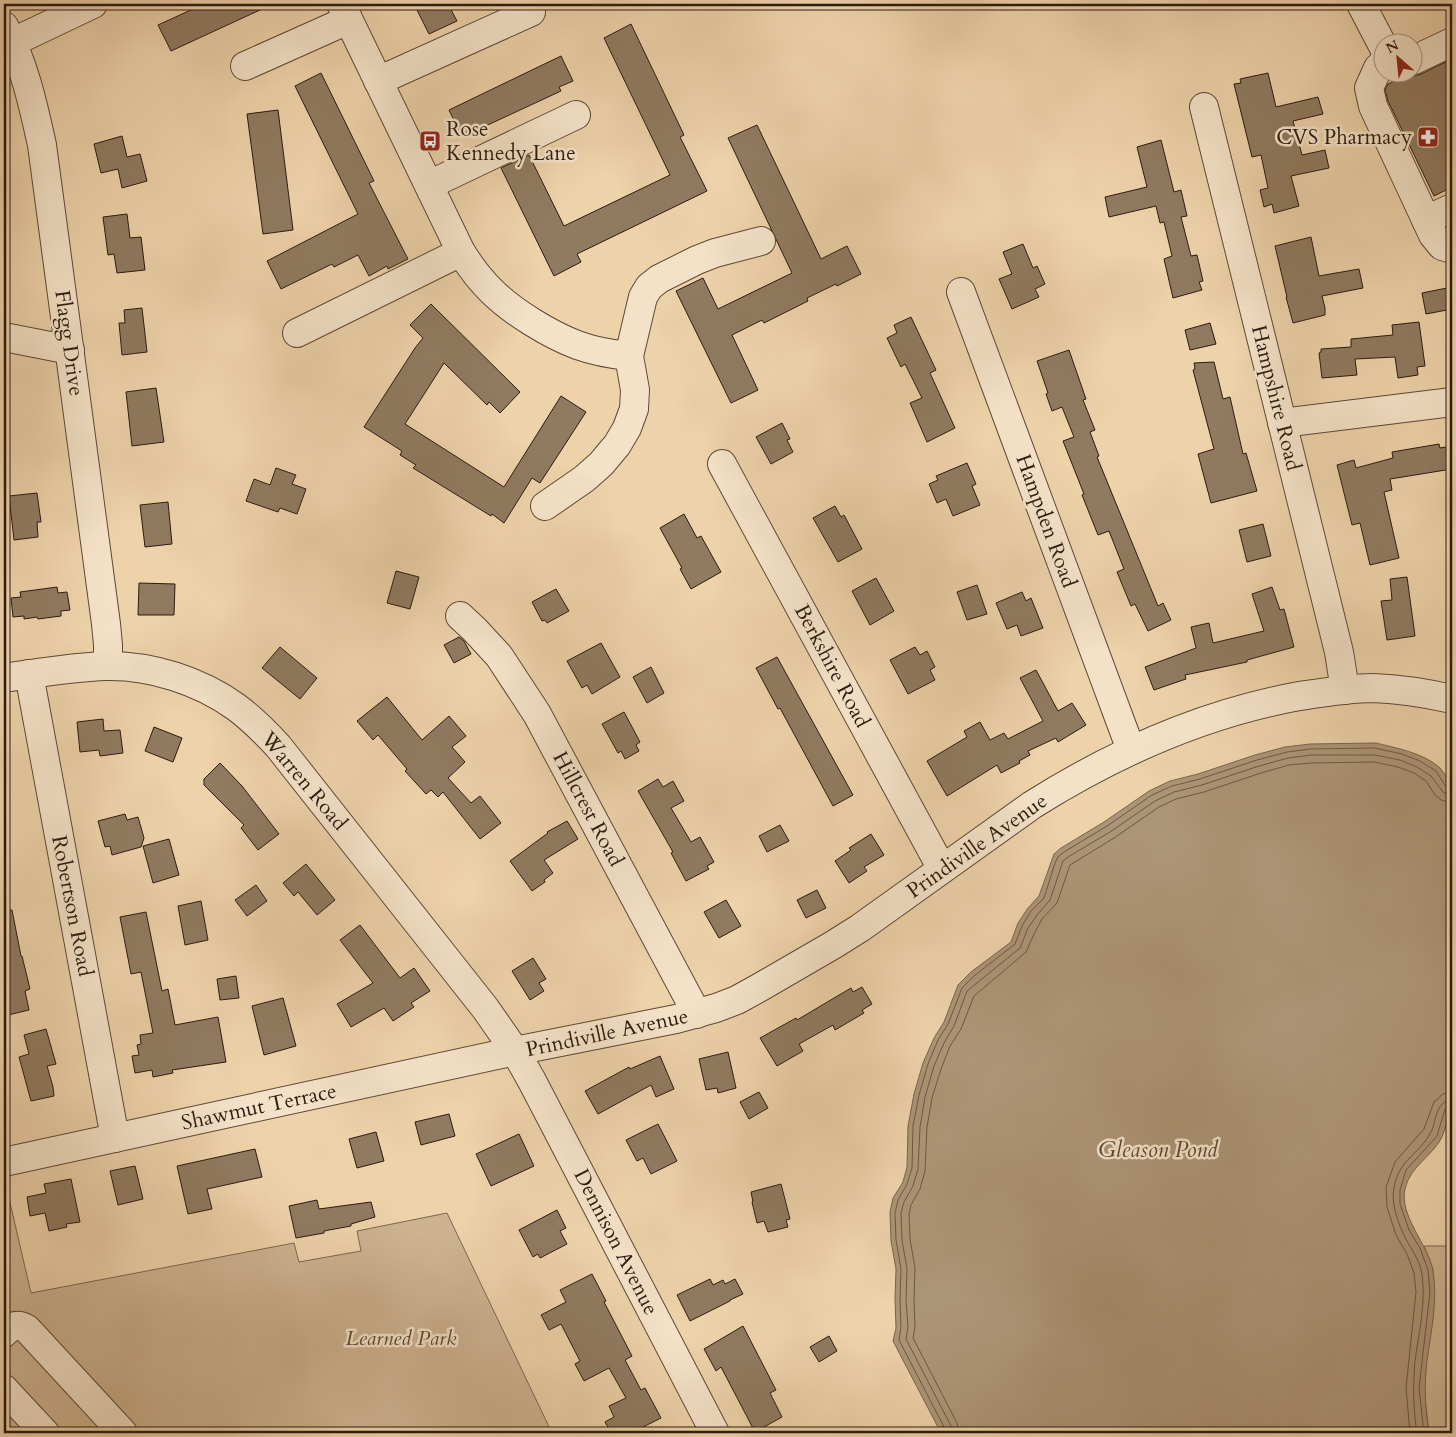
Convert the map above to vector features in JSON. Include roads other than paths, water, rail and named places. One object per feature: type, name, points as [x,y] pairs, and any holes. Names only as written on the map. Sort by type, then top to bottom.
[{"type":"street","points":[[8,34],[93,4]]},
{"type":"street","points":[[1361,4],[1376,32]]},
{"type":"street","points":[[245,66],[344,12],[461,252],[485,286],[514,310],[555,336],[587,349],[629,356]]},
{"type":"street","points":[[378,81],[532,12]]},
{"type":"street","name":"Flagg Drive","points":[[8,34],[26,80],[42,145],[106,624],[108,666]]},
{"type":"street","points":[[1424,55],[1452,42]]},
{"type":"street","points":[[1374,81],[1369,88],[1373,106],[1433,235],[1442,246],[1452,249]]},
{"type":"street","name":"Hampshire Road","points":[[1204,107],[1339,652],[1345,690]]},
{"type":"street","points":[[429,185],[576,115]]},
{"type":"street","points":[[1426,220],[1452,208]]},
{"type":"street","points":[[545,506],[584,479],[601,464],[618,445],[627,428],[634,410],[636,390],[629,356],[644,297],[650,287],[659,279],[697,260],[715,253],[761,241]]},
{"type":"street","points":[[297,333],[461,252]]},
{"type":"street","name":"Hampden Road","points":[[961,292],[1131,750]]},
{"type":"street","points":[[4,337],[70,350]]},
{"type":"street","points":[[1282,423],[1452,402]]},
{"type":"street","name":"Berkshire Road","points":[[722,464],[942,869]]},
{"type":"street","name":"Hillcrest Road","points":[[460,616],[499,656],[537,714],[697,1014]]},
{"type":"street","name":"Warren Road","points":[[16,676],[108,666],[132,668],[194,684],[221,697],[236,707],[258,725],[278,746],[484,1008],[515,1051]]},
{"type":"street","name":"Robertson Road","points":[[16,676],[115,1138]]},
{"type":"street","name":"Prindiville Avenue","points":[[515,1051],[697,1014],[737,1000],[833,945],[884,911],[1032,805],[1081,775],[1176,730],[1220,714],[1278,700],[1345,690],[1373,688],[1400,690],[1452,699]]},
{"type":"street","name":"Shawmut Terrace","points":[[4,1162],[515,1051]]},
{"type":"street","name":"Dennison Avenue","points":[[515,1051],[564,1141],[715,1433]]},
{"type":"street","points":[[4,1333],[13,1326],[18,1325],[27,1329],[122,1433]]},
{"type":"street","points":[[4,1389],[45,1433]]},
{"type":"water","name":"Gleason Pond","points":[[1376,743],[1426,758],[1444,772],[1452,788],[1452,1104],[1442,1137],[1411,1174],[1405,1189],[1404,1199],[1410,1220],[1426,1251],[1433,1271],[1435,1294],[1425,1379],[1429,1433],[941,1433],[893,1341],[896,1328],[896,1269],[891,1241],[890,1212],[893,1198],[903,1182],[907,1167],[908,1126],[914,1094],[923,1063],[934,1038],[944,1022],[958,985],[971,972],[1011,942],[1018,923],[1039,896],[1054,854],[1149,791],[1170,781],[1285,747],[1310,744]]},
{"type":"place","name":"CVS Pharmacy","points":[[1428,137]]},
{"type":"place","name":"Rose Kennedy Lane","points":[[430,141]]},
{"type":"park label","name":"Learned Park","points":[[401,1338]]}]
